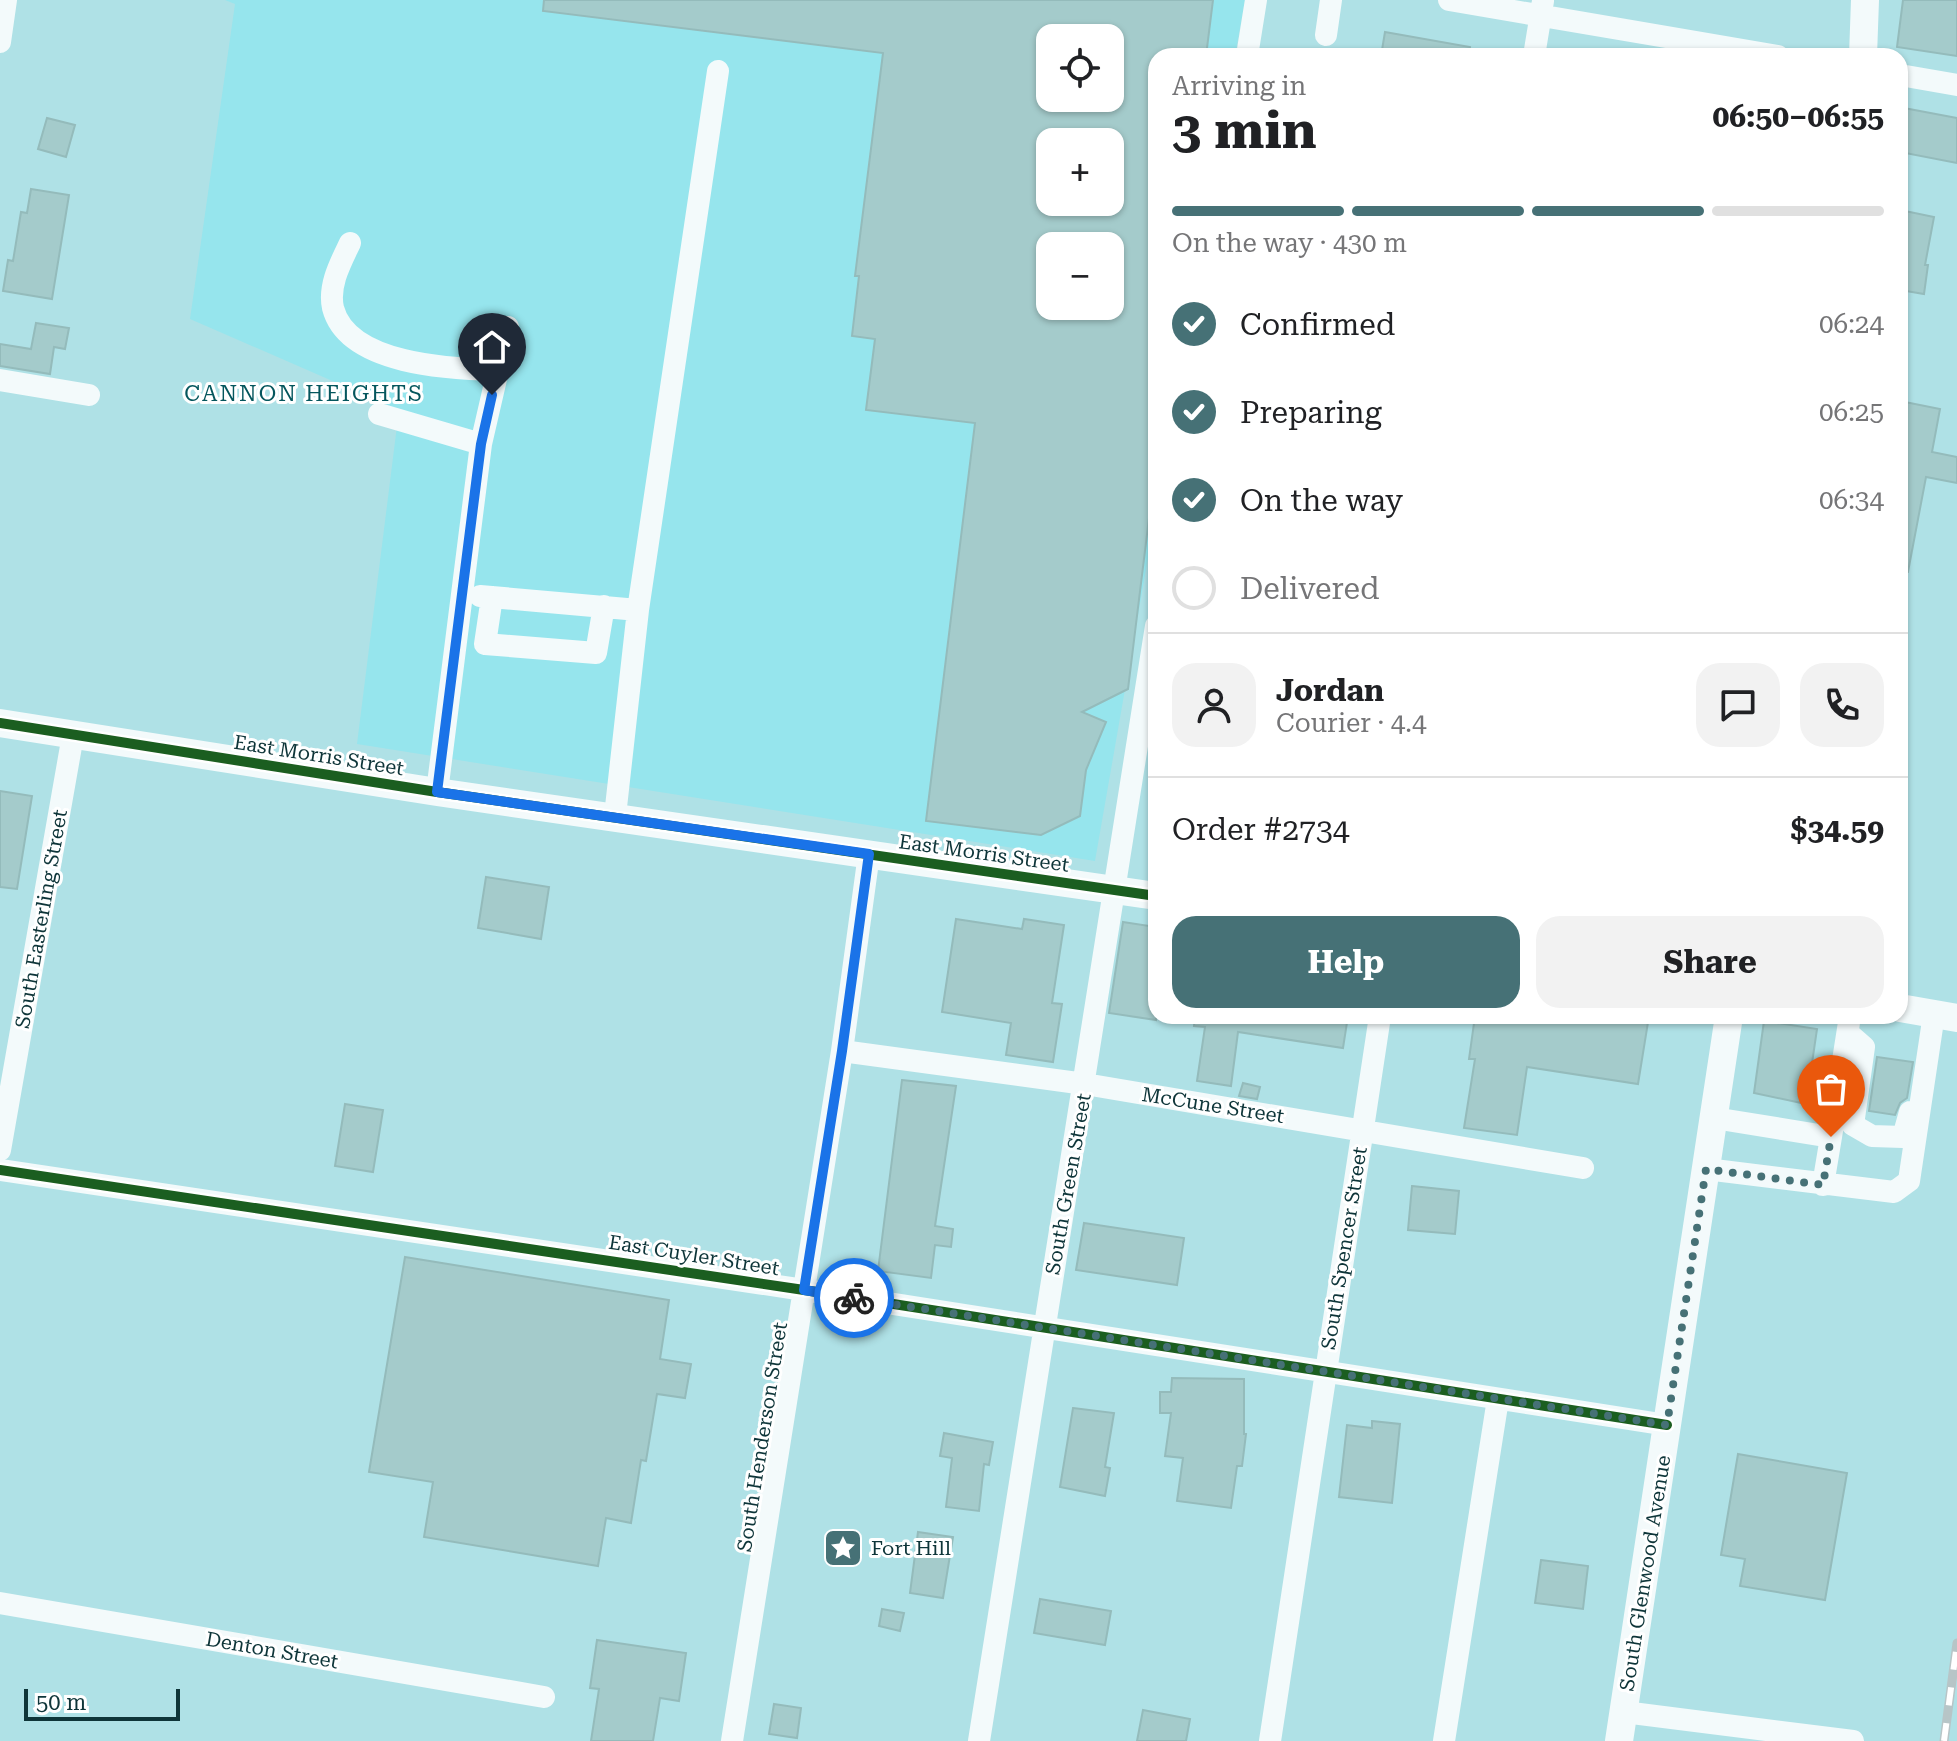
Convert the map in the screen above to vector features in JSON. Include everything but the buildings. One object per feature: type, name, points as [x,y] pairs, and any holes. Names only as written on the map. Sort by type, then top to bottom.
[{"type":"main road","points":[[1863,48],[1865,0]]},
{"type":"main road","name":"East Morris Street","points":[[0,723],[437,792],[1148,895]]},
{"type":"main road","points":[[1908,1011],[1940,1024]]},
{"type":"main road","name":"South Glenwood Avenue","points":[[1619,1741],[1728,1024]]},
{"type":"street","points":[[0,42],[6,0]]},
{"type":"street","points":[[1248,48],[1256,0]]},
{"type":"street","points":[[1326,35],[1331,0]]},
{"type":"street","points":[[1449,0],[1542,7],[1739,48]]},
{"type":"street","points":[[1535,48],[1542,7]]},
{"type":"street","points":[[615,816],[638,610],[718,71]]},
{"type":"street","points":[[1908,76],[1957,85]]},
{"type":"street","points":[[350,243],[334,277],[333,307],[344,329],[370,348],[410,362],[455,369],[498,370]]},
{"type":"street","points":[[437,792],[481,444],[508,327]]},
{"type":"street","points":[[0,380],[89,395]]},
{"type":"street","points":[[379,414],[481,444]]},
{"type":"street","points":[[462,594],[638,610]]},
{"type":"street","points":[[492,597],[485,644],[501,646],[596,653],[604,606]]},
{"type":"street","name":"South Green Street","points":[[979,1741],[1148,676]]},
{"type":"street","name":"South Easterling Street","points":[[0,1150],[73,735]]},
{"type":"street","name":"South Henderson Street","points":[[732,1741],[842,1051],[869,854]]},
{"type":"street","name":"South Spencer Street","points":[[1270,1741],[1379,1024]]},
{"type":"street","points":[[1849,1025],[1864,1047],[1853,1125],[1872,1136],[1903,1137],[1920,1051],[1940,1024]]},
{"type":"street","points":[[1706,1169],[1894,1192],[1909,1181],[1940,1024]]},
{"type":"street","points":[[1823,1185],[1849,1025]]},
{"type":"street","name":"McCune Street","points":[[842,1051],[1085,1084],[1583,1168]]},
{"type":"street","points":[[1714,1118],[1831,1137]]},
{"type":"street","name":"East Cuyler Street","points":[[0,1170],[804,1290],[1667,1425]]},
{"type":"street","points":[[1444,1741],[1498,1399]]},
{"type":"street","name":"Denton Street","points":[[0,1603],[544,1697]]},
{"type":"street","points":[[1624,1707],[1853,1741]]},
{"type":"shaded area","points":[[225,0],[1245,0],[1236,48],[1148,48],[1148,558],[1095,861],[357,744],[399,410],[190,319],[235,4]]},
{"type":"railway","points":[[1944,1741],[1957,1643]]},
{"type":"cycle path","points":[[0,723],[437,792],[1148,895]]},
{"type":"cycle path","points":[[0,1170],[804,1290],[1667,1425]]},
{"type":"way so far","points":[[854,1298],[1667,1425],[1706,1169],[1823,1185],[1831,1137]]},
{"type":"place","name":"Fort Hill","points":[[843,1548]]},
{"type":"district","name":"CANNON HEIGHTS","points":[[304,393]]},
{"type":"route","points":[[492,395],[481,444],[437,792],[869,854],[804,1290],[854,1298]]}]
